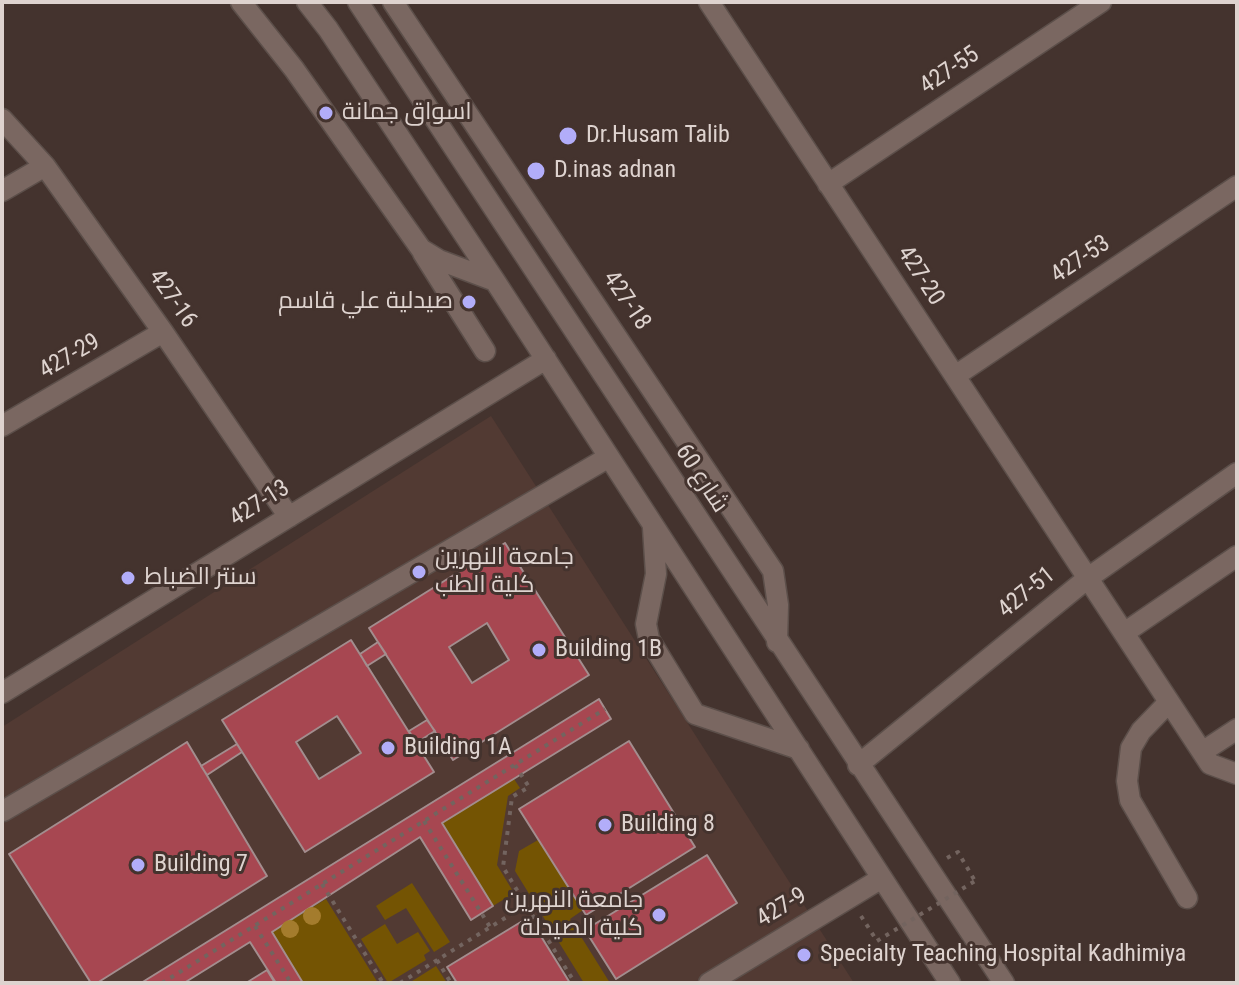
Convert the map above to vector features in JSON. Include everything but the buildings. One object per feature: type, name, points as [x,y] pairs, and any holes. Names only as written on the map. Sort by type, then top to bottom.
[{"type":"street","points":[[241,2],[294,69],[421,249],[485,351]]},
{"type":"street","points":[[307,2],[495,281],[950,983]]},
{"type":"street","name":"شارع 60","points":[[358,2],[1004,983]]},
{"type":"street","name":"427-18","points":[[393,2],[773,571],[778,605],[777,642]]},
{"type":"street","name":"427-20","points":[[709,2],[1202,752]]},
{"type":"street","name":"427-55","points":[[828,184],[1101,2]]},
{"type":"street","name":"427-16","points":[[2,119],[45,166],[289,517]]},
{"type":"street","points":[[2,191],[45,166]]},
{"type":"street","name":"427-53","points":[[955,376],[1237,186]]},
{"type":"street","points":[[421,249],[439,260],[495,281]]},
{"type":"street","name":"427-29","points":[[2,426],[163,332]]},
{"type":"street","name":"427-13","points":[[2,693],[546,359]]},
{"type":"street","points":[[3,811],[609,457]]},
{"type":"street","name":"427-51","points":[[858,765],[1088,578],[1237,473]]},
{"type":"street","points":[[653,524],[656,574],[646,624],[649,639],[695,714],[799,749]]},
{"type":"street","points":[[1124,633],[1237,556]]},
{"type":"street","points":[[1169,702],[1141,731],[1131,748],[1127,781],[1130,800],[1187,898]]},
{"type":"street","points":[[1237,729],[1202,752],[1210,764],[1237,774]]},
{"type":"street","name":"427-9","points":[[709,983],[882,878]]},
{"type":"path","points":[[162,983],[605,709]]},
{"type":"path","points":[[515,765],[529,787],[512,797],[503,867],[575,983]]},
{"type":"path","points":[[424,821],[490,927]]},
{"type":"path","points":[[857,910],[877,941],[975,881],[958,852]]},
{"type":"path","points":[[322,884],[383,983]]},
{"type":"path","points":[[400,983],[526,905]]},
{"type":"path","points":[[255,926],[291,983]]},
{"type":"path","points":[[437,960],[451,983]]},
{"type":"shaded area","name":"جامعة النهرين كلية الطب","points":[[491,416],[854,983],[2,983],[2,727]]},
{"type":"shaded area","points":[[514,779],[520,788],[508,796],[497,865],[514,893],[493,906],[442,823]]},
{"type":"shaded area","points":[[538,840],[583,910],[570,919],[610,983],[584,983],[515,871],[519,851]]},
{"type":"shaded area","points":[[412,883],[450,942],[434,952],[406,908],[385,920],[376,906]]},
{"type":"shaded area","points":[[326,899],[378,983],[303,983],[272,932]]},
{"type":"shaded area","points":[[385,924],[397,944],[418,932],[430,951],[424,955],[426,960],[388,983],[361,939]]},
{"type":"shaded area","points":[[436,966],[447,983],[409,983]]},
{"type":"place","name":"اسواق جمانة","points":[[326,113]]},
{"type":"place","name":"Dr.Husam Talib","points":[[568,136]]},
{"type":"place","name":"D.inas adnan","points":[[536,171]]},
{"type":"place","name":"صيدلية علي قاسم","points":[[469,302]]},
{"type":"place","name":"جامعة النهرين كلية الطب","points":[[419,572]]},
{"type":"place","name":"سنتر الضباط","points":[[128,578]]},
{"type":"place","name":"Building 1B","points":[[539,650]]},
{"type":"place","name":"Building 1A","points":[[388,748]]},
{"type":"place","name":"Building 8","points":[[605,825]]},
{"type":"place","name":"Building 7","points":[[138,865]]},
{"type":"place","name":"جامعة النهرين كلية الصيدلة","points":[[659,915]]},
{"type":"place","name":"Specialty Teaching Hospital Kadhimiya","points":[[804,955]]}]
